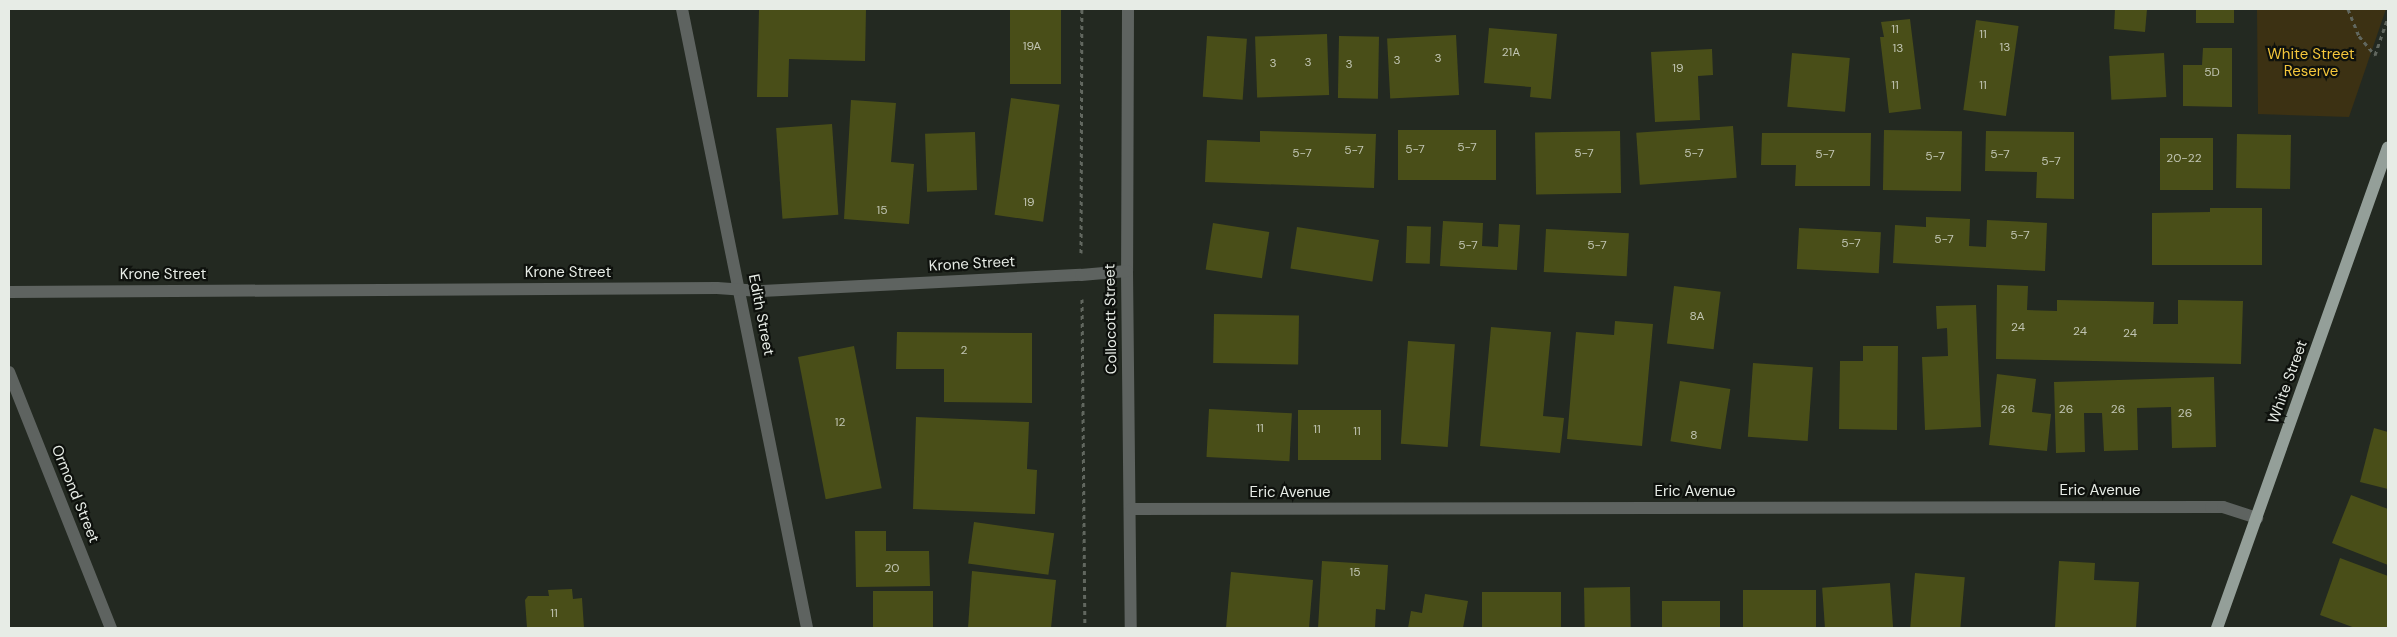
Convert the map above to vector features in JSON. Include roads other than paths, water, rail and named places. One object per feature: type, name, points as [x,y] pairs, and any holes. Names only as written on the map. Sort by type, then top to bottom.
[{"type":"main road","name":"White Street","points":[[2217,628],[2388,147]]},
{"type":"street","name":"Edith Street","points":[[682,9],[807,628]]},
{"type":"street","name":"Collocott Street","points":[[1128,9],[1127,271],[1131,628]]},
{"type":"street","name":"Krone Street","points":[[9,292],[770,290],[1081,275],[1127,271]]},
{"type":"street","name":"Ormond Street","points":[[9,372],[111,628]]},
{"type":"street","name":"Eric Avenue","points":[[1131,509],[2211,506],[2223,507],[2256,518]]},
{"type":"park label","name":"White Street Reserve","points":[[2311,62]]}]
